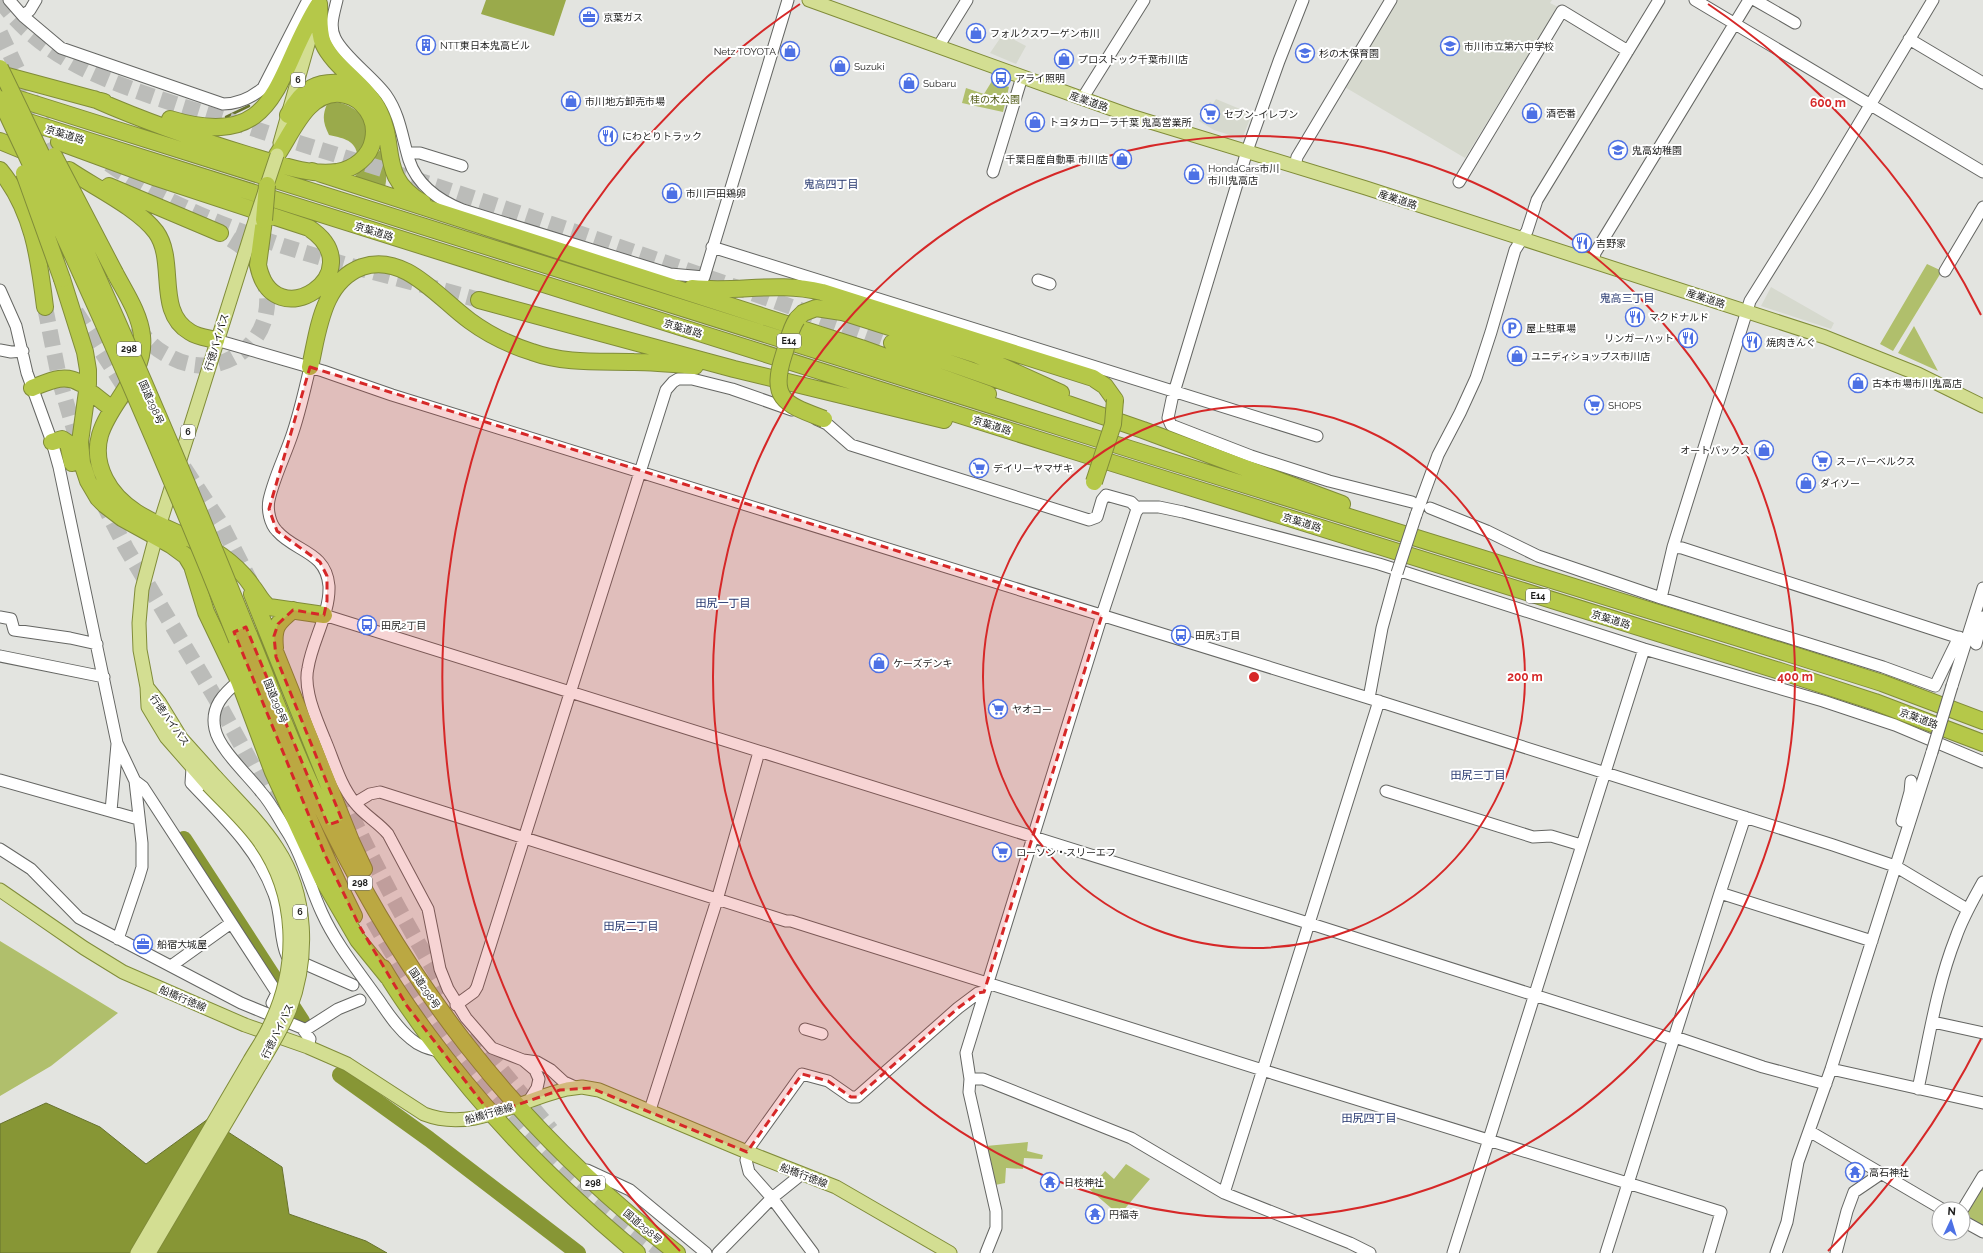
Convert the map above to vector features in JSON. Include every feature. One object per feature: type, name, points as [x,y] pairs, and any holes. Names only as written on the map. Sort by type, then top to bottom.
[{"type":"highway","points":[[316,1],[321,36],[326,48],[368,94],[382,117],[391,164],[394,172],[405,189],[426,204],[461,220]]},
{"type":"highway","points":[[0,74],[200,127],[225,128],[246,122],[262,110],[275,94],[316,1]]},
{"type":"highway","name":"298","points":[[0,56],[22,94],[138,320],[143,342],[141,356],[136,372],[101,428],[98,444],[99,459],[105,479],[125,503],[158,530],[192,566],[202,600],[239,680],[273,772],[322,878],[358,940],[388,977]]},
{"type":"highway","name":"国道298号","points":[[0,68],[68,211],[145,386],[243,637],[325,855],[360,927],[388,977],[441,1052],[491,1114],[556,1182],[637,1253]]},
{"type":"highway","points":[[288,115],[297,99],[319,85],[334,83],[350,84],[368,94]]},
{"type":"highway","name":"京葉道路","points":[[0,93],[1130,449],[1882,683],[1983,721]]},
{"type":"highway","points":[[94,99],[144,121],[197,139],[289,167],[324,172],[344,170],[359,163],[368,152],[373,139],[373,122],[367,109],[357,99],[337,94],[331,94],[318,98],[307,108],[277,155]]},
{"type":"highway","name":"国道298号","points":[[0,99],[84,278],[243,637],[302,766],[340,845],[384,924],[431,997],[474,1055],[522,1103],[563,1154],[609,1198],[676,1253]]},
{"type":"highway","name":"298","points":[[0,113],[39,211],[85,352],[88,370],[88,384],[80,442],[84,471],[93,490],[105,505],[133,523],[158,530],[221,555],[241,573],[254,598],[276,657],[351,841],[431,997]]},
{"type":"highway","name":"京葉道路","points":[[0,113],[1090,456],[1783,672],[1875,702],[1983,743]]},
{"type":"highway","points":[[0,118],[156,178],[309,228],[323,241],[330,259],[328,275],[323,284],[315,292],[304,297],[291,298],[278,295],[266,285],[258,265],[260,219],[267,185]]},
{"type":"highway","points":[[0,141],[220,233]]},
{"type":"highway","points":[[0,170],[18,197],[32,230],[38,250],[45,307]]},
{"type":"highway","points":[[69,170],[126,206],[151,226],[162,242],[165,252],[169,297],[173,313],[183,327],[191,333],[216,340]]},
{"type":"highway","points":[[312,171],[461,220],[671,286],[951,379],[1130,449]]},
{"type":"highway","points":[[310,367],[324,310],[332,292],[350,273],[375,264],[393,266],[411,274],[479,327],[505,342],[534,353],[568,360],[660,363],[734,369]]},
{"type":"highway","points":[[671,286],[721,290],[784,286],[822,292],[1094,378],[1106,386],[1115,400],[1113,424],[1094,482]]},
{"type":"highway","points":[[479,300],[734,369],[1090,456]]},
{"type":"highway","points":[[824,418],[792,405],[784,398],[779,389],[778,380],[781,364],[792,328],[797,319],[803,313],[812,309],[829,309],[977,355],[1143,430]]},
{"type":"highway","points":[[892,343],[1143,430],[1269,476],[1479,557]]},
{"type":"highway","points":[[32,388],[62,378],[74,379],[80,383]]},
{"type":"highway","points":[[93,394],[112,409]]},
{"type":"highway","points":[[52,442],[62,440],[68,443],[72,466],[78,483],[92,504],[110,517],[133,523]]},
{"type":"highway","points":[[241,573],[265,604],[275,608],[324,615]]},
{"type":"highway","points":[[212,624],[218,630],[228,634],[293,610]]},
{"type":"highway","points":[[276,657],[274,636],[276,628],[281,620],[293,610]]},
{"type":"main road","name":"産業道路","points":[[809,0],[1082,99],[1747,311],[1878,356],[1983,406]]},
{"type":"main road","name":"6","points":[[267,185],[288,115],[316,1]]},
{"type":"main road","name":"行徳バイパス","points":[[149,1253],[277,1035],[295,994],[302,962],[301,917],[295,889],[285,861],[266,832],[212,781],[192,768],[166,737],[148,707],[147,687],[140,650],[139,623],[142,589],[158,530],[216,340],[260,219]]},
{"type":"main road","name":"行徳バイパス","points":[[137,1253],[270,1027],[286,981],[290,947],[290,919],[275,867],[257,839],[181,738],[159,702],[147,687]]},
{"type":"main road","name":"船橋行徳線","points":[[0,890],[84,948],[123,972],[245,1025],[308,1047],[347,1064],[424,1114],[435,1118],[465,1121],[575,1087],[599,1090],[850,1194],[950,1253]]},
{"type":"street","points":[[9,0],[23,16],[54,43],[69,51],[129,70],[214,102],[231,104],[253,95],[267,82],[280,52],[316,1]]},
{"type":"street","points":[[23,16],[30,10],[36,0]]},
{"type":"street","points":[[337,0],[332,23],[335,40],[375,81],[391,102],[401,124],[408,153],[415,171],[426,187],[439,198],[454,207],[670,274],[704,277],[788,0]]},
{"type":"street","points":[[938,47],[967,0]]},
{"type":"street","points":[[1082,99],[1144,0]]},
{"type":"street","points":[[1303,0],[1279,61],[1247,151],[1175,390],[1168,418],[1171,426],[1251,456],[1329,481],[1412,502]]},
{"type":"street","points":[[1295,166],[1297,157],[1391,0]]},
{"type":"street","points":[[1224,1193],[1304,940],[1374,700],[1382,628],[1397,573],[1416,515],[1436,461],[1476,378],[1515,250],[1527,231],[1537,200],[1659,0]]},
{"type":"street","points":[[1695,0],[1983,172]]},
{"type":"street","points":[[1593,262],[1596,253],[1750,0]]},
{"type":"street","points":[[1755,0],[1795,23]]},
{"type":"street","points":[[1661,598],[1673,547],[1750,301],[1933,0]]},
{"type":"street","points":[[1459,182],[1562,11],[1628,51]]},
{"type":"street","points":[[1909,40],[1983,83]]},
{"type":"street","points":[[993,172],[1022,77]]},
{"type":"street","points":[[408,153],[420,154],[462,166]]},
{"type":"street","points":[[1945,271],[1983,207]]},
{"type":"street","points":[[712,247],[1175,390],[1317,436]]},
{"type":"street","points":[[1038,280],[1050,284]]},
{"type":"street","points":[[0,290],[16,326],[32,388],[52,442],[64,488],[117,743],[135,781],[138,819],[142,843],[142,866],[130,907],[118,939]]},
{"type":"street","points":[[216,340],[310,367],[392,395],[642,471],[1746,817],[1895,866],[1967,909]]},
{"type":"street","points":[[0,350],[12,352],[22,351]]},
{"type":"street","points":[[310,367],[294,430],[273,485],[269,501],[270,517],[277,531],[288,540],[306,550],[320,562],[327,576],[329,587],[324,615],[308,669],[309,696],[341,780],[355,803],[388,834],[428,909],[440,969],[456,1005],[484,1042],[492,1048],[523,1060],[537,1062],[551,1070],[564,1082],[575,1087]]},
{"type":"street","points":[[456,1005],[474,992],[478,987],[570,691],[642,471],[666,390],[673,382],[685,378],[732,389],[820,420],[851,445],[1089,520],[1096,517],[1102,500],[1106,495],[1132,502],[1138,509]]},
{"type":"street","points":[[1138,509],[1150,506],[1183,512],[1380,564],[1644,649],[1823,701],[1895,725],[1983,762]]},
{"type":"street","points":[[1430,508],[1487,530],[1538,556],[1661,598],[1883,668],[1934,686],[1970,642],[1983,617]]},
{"type":"street","points":[[986,1253],[996,1228],[996,1210],[969,1092],[970,1079],[966,1053],[1102,615],[1138,509]]},
{"type":"street","points":[[1673,547],[1682,548],[1970,642]]},
{"type":"street","points":[[1776,1253],[1787,1222],[1798,1162],[1831,1069],[1983,588]]},
{"type":"street","points":[[324,615],[570,691],[759,752],[1308,922],[1763,1067],[1826,1084]]},
{"type":"street","points":[[0,617],[11,619],[14,630],[70,638],[97,644]]},
{"type":"street","points":[[1453,1253],[1644,649]]},
{"type":"street","points":[[0,656],[104,677]]},
{"type":"street","points":[[239,680],[222,696],[216,709],[214,723],[219,740],[263,793],[288,831],[300,854],[322,914],[337,940],[366,983],[401,1030],[411,1040],[424,1048],[441,1052]]},
{"type":"street","points":[[111,811],[117,743]]},
{"type":"street","points":[[650,1110],[716,900],[759,752]]},
{"type":"street","points":[[192,768],[191,783],[236,831],[255,854],[275,896],[280,916],[283,948],[287,956],[295,961],[353,985]]},
{"type":"street","points":[[0,780],[138,819]]},
{"type":"street","points":[[135,781],[142,787],[277,993],[267,1015]]},
{"type":"street","points":[[1895,866],[1892,856],[1910,792],[1911,782]]},
{"type":"street","points":[[1386,791],[1533,837],[1551,836],[1581,845]]},
{"type":"street","points":[[355,803],[370,794],[380,792],[524,837],[716,900],[786,921],[791,921],[986,987],[1264,1070],[1629,1185],[1721,1212],[1709,1253]]},
{"type":"street","points":[[1606,1253],[1629,1185],[1673,1038],[1746,817]]},
{"type":"street","points":[[0,849],[31,870],[79,918],[241,1003],[278,1020],[305,1030],[310,1039],[308,1047]]},
{"type":"street","points":[[1918,1089],[1945,970],[1955,937],[1967,909],[1983,882]]},
{"type":"street","points":[[1720,893],[1872,941]]},
{"type":"street","points":[[171,966],[231,923]]},
{"type":"street","points":[[278,1020],[291,982],[295,961]]},
{"type":"street","points":[[813,1253],[772,1198],[749,1172],[746,1167],[747,1152],[802,1074],[828,1081],[851,1097],[857,1097],[958,1008],[986,987]]},
{"type":"street","points":[[305,1030],[338,1009],[360,1000]]},
{"type":"street","points":[[1933,1022],[1983,1033]]},
{"type":"street","points":[[805,1029],[822,1034]]},
{"type":"street","points":[[522,1103],[537,1088],[539,1079],[535,1070],[523,1060]]},
{"type":"street","points":[[1831,1069],[1983,1103]]},
{"type":"street","points":[[970,1079],[984,1079],[1131,1138],[1169,1162],[1224,1193],[1350,1243],[1370,1253]]},
{"type":"street","points":[[1809,1131],[1931,1202]]},
{"type":"street","points":[[563,1154],[599,1176],[630,1190],[706,1253]]},
{"type":"street","points":[[1836,1253],[1851,1197],[1857,1190],[1882,1173]]},
{"type":"street","points":[[718,1253],[772,1198],[802,1174]]},
{"type":"street","points":[[1968,1201],[1983,1176]]},
{"type":"street","points":[[1971,1225],[1983,1232]]},
{"type":"highlighted area","points":[[310,367],[1102,615],[984,992],[978,993],[958,1008],[857,1097],[851,1097],[828,1081],[802,1074],[747,1152],[591,1088],[560,1090],[491,1114],[407,1006],[360,927],[325,855],[234,632],[246,627],[328,825],[342,820],[276,657],[274,636],[278,624],[293,610],[324,615],[327,601],[327,576],[320,562],[277,531],[269,509]]},
{"type":"shaded area","points":[[486,0],[566,0],[554,36],[481,14]]},
{"type":"shaded area","name":"市川市立第六中学校","points":[[1395,0],[1552,0],[1550,3],[1558,7],[1465,158],[1343,86]]},
{"type":"shaded area","points":[[1003,34],[1026,46],[1016,64],[990,53]]},
{"type":"shaded area","points":[[1216,99],[1252,114],[1242,139],[1214,130],[1199,121],[1210,102],[1213,104]]},
{"type":"shaded area","points":[[338,102],[354,109],[359,113],[365,122],[367,134],[361,153],[357,153],[350,142],[342,138],[329,135],[324,123],[324,112],[327,104]]},
{"type":"shaded area","points":[[380,150],[383,152],[385,165],[385,187],[354,177]]},
{"type":"shaded area","points":[[1771,287],[1834,323],[1831,329],[1761,306]]},
{"type":"shaded area","points":[[46,1103],[100,1127],[146,1164],[208,1119],[282,1167],[289,1214],[366,1241],[387,1253],[0,1253],[0,1124]]},
{"type":"green space","name":"桂の木公園","points":[[992,81],[1009,87],[1003,112],[962,103],[966,88],[984,94]]},
{"type":"green space","points":[[1927,264],[1942,271],[1893,351],[1880,344]]},
{"type":"green space","points":[[1914,326],[1938,371],[1898,353]]},
{"type":"green space","points":[[0,941],[118,1013],[51,1066],[0,1096]]},
{"type":"green space","points":[[1028,1142],[1027,1151],[1043,1155],[1042,1159],[1024,1158],[1023,1169],[1006,1168],[1005,1183],[995,1185],[986,1146]]},
{"type":"green space","points":[[1126,1164],[1150,1179],[1122,1212],[1118,1214],[1089,1189],[1105,1171],[1114,1179]]},
{"type":"green space","points":[[1983,1182],[1983,1230],[1971,1223],[1971,1202]]},
{"type":"waterway","points":[[226,117],[249,106]]},
{"type":"waterway","points":[[184,839],[302,1021]]},
{"type":"waterway","points":[[340,1075],[429,1139],[578,1253]]},
{"type":"tunnel","points":[[0,0],[19,22],[40,42],[77,66],[124,86],[175,104],[411,178],[592,238],[892,343]]},
{"type":"tunnel","points":[[0,33],[60,160]]},
{"type":"tunnel","points":[[109,164],[151,190],[195,212],[241,231],[335,262],[479,300]]},
{"type":"tunnel","points":[[137,326],[146,339],[158,350],[188,364],[208,365],[228,360],[244,350],[257,336],[265,318],[267,297],[262,275],[252,256],[239,245],[220,233]]},
{"type":"tunnel","points":[[45,307],[60,382],[80,449]]},
{"type":"tunnel","points":[[76,312],[133,400]]},
{"type":"tunnel","points":[[184,468],[221,524],[250,581]]},
{"type":"tunnel","points":[[102,501],[126,548],[216,699],[276,808]]},
{"type":"tunnel","points":[[331,771],[357,828],[385,883],[415,938],[447,991]]},
{"type":"tunnel","points":[[373,920],[402,968],[433,1014],[466,1059],[502,1101],[579,1181],[620,1218],[663,1253]]},
{"type":"tunnel","points":[[474,1032],[493,1060],[551,1130]]},
{"type":"place","name":"京葉ガス","points":[[589,17]]},
{"type":"place","name":"フォルクスワーゲン市川","points":[[976,33]]},
{"type":"place","name":"NTT東日本鬼高ビル","points":[[426,45]]},
{"type":"place","name":"市川市立第六中学校","points":[[1450,46]]},
{"type":"place","name":"Netz TOYOTA","points":[[790,51]]},
{"type":"place","name":"杉の木保育園","points":[[1305,53]]},
{"type":"place","name":"プロストック千葉市川店","points":[[1064,59]]},
{"type":"place","name":"Suzuki","points":[[840,66]]},
{"type":"place","name":"アライ照明","points":[[1001,78]]},
{"type":"place","name":"Subaru","points":[[909,83]]},
{"type":"place","name":"市川地方卸売市場","points":[[571,101]]},
{"type":"place","name":"酒壱番","points":[[1532,113]]},
{"type":"place","name":"セブン-イレブン","points":[[1210,114]]},
{"type":"place","name":"トヨタカローラ千葉 鬼高営業所","points":[[1035,122]]},
{"type":"place","name":"にわとりトラック","points":[[608,136]]},
{"type":"place","name":"鬼高幼稚園","points":[[1618,150]]},
{"type":"place","name":"千葉日産自動車 市川店","points":[[1122,159]]},
{"type":"place","name":"HondaCars市川 市川鬼高店","points":[[1194,174]]},
{"type":"place","name":"市川戸田鶏卵","points":[[672,193]]},
{"type":"place","name":"吉野家","points":[[1582,243]]},
{"type":"place","name":"マクドナルド","points":[[1635,317]]},
{"type":"place","name":"屋上駐車場","points":[[1512,328]]},
{"type":"place","name":"リンガーハット","points":[[1688,338]]},
{"type":"place","name":"焼肉きんぐ","points":[[1752,342]]},
{"type":"place","name":"ユニディショップス市川店","points":[[1517,356]]},
{"type":"place","name":"古本市場市川鬼高店","points":[[1858,383]]},
{"type":"place","name":"SHOPS","points":[[1594,405]]},
{"type":"place","name":"オートバックス","points":[[1764,450]]},
{"type":"place","name":"スーパーベルクス","points":[[1822,461]]},
{"type":"place","name":"デイリーヤマザキ","points":[[979,468]]},
{"type":"place","name":"ダイソー","points":[[1806,483]]},
{"type":"place","name":"田尻2丁目","points":[[367,625]]},
{"type":"place","name":"田尻3丁目","points":[[1181,635]]},
{"type":"place","name":"ケーズデンキ","points":[[879,663]]},
{"type":"place","name":"ヤオコー","points":[[998,709]]},
{"type":"place","name":"ローソン・スリーエフ","points":[[1002,852]]},
{"type":"place","name":"船宿大城屋","points":[[143,944]]},
{"type":"place","name":"高石神社","points":[[1855,1172]]},
{"type":"place","name":"日枝神社","points":[[1050,1182]]},
{"type":"place","name":"円福寺","points":[[1095,1214]]},
{"type":"district","name":"鬼高四丁目","points":[[831,184]]},
{"type":"district","name":"鬼高三丁目","points":[[1627,298]]},
{"type":"district","name":"田尻一丁目","points":[[723,603]]},
{"type":"district","name":"田尻三丁目","points":[[1478,775]]},
{"type":"district","name":"田尻二丁目","points":[[631,926]]},
{"type":"district","name":"田尻四丁目","points":[[1369,1118]]}]
